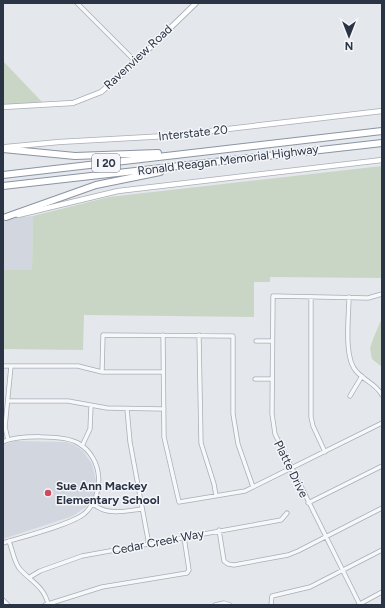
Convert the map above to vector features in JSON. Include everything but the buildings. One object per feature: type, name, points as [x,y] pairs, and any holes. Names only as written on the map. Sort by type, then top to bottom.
[{"type":"highway","name":"Ronald Reagan Memorial Highway","points":[[3,175],[382,131]]},
{"type":"highway","name":"Ronald Reagan Memorial Highway","points":[[3,186],[382,143]]},
{"type":"highway","points":[[3,148],[94,156],[210,151]]},
{"type":"highway","points":[[6,216],[113,180],[200,164]]},
{"type":"main road","name":"Ravenview Road","points":[[3,107],[59,105],[73,103],[91,96],[109,86],[196,3]]},
{"type":"main road","name":"Interstate 20","points":[[3,148],[59,142],[167,136],[382,112]]},
{"type":"main road","points":[[6,216],[118,191],[382,160]]},
{"type":"street","points":[[77,3],[135,61]]},
{"type":"street","points":[[324,452],[313,426],[311,417],[311,297],[372,297],[382,294]]},
{"type":"street","name":"Platte Drive","points":[[311,297],[273,296],[272,414],[274,434],[359,605]]},
{"type":"street","points":[[349,297],[349,355],[353,367],[379,389],[382,395]]},
{"type":"street","points":[[102,372],[103,335],[232,336],[233,414],[238,444],[253,487]]},
{"type":"street","points":[[163,335],[164,437],[179,502],[245,491],[382,423]]},
{"type":"street","points":[[199,335],[201,443],[214,484],[216,496]]},
{"type":"street","points":[[256,341],[272,341]]},
{"type":"street","points":[[3,366],[78,366],[102,372],[163,372]]},
{"type":"street","points":[[8,440],[5,427],[11,366]]},
{"type":"street","points":[[350,396],[362,376]]},
{"type":"street","points":[[255,379],[272,379]]},
{"type":"street","points":[[8,401],[68,401],[91,406],[127,409],[164,409]]},
{"type":"street","points":[[82,446],[90,429],[91,406]]},
{"type":"street","points":[[127,409],[130,442],[148,545]]},
{"type":"street","points":[[3,442],[20,438],[69,440],[82,446],[92,458],[99,480],[98,490],[93,504],[82,515],[71,521],[3,543]]},
{"type":"street","points":[[308,503],[382,466]]},
{"type":"street","points":[[93,504],[100,510],[113,512],[142,509]]},
{"type":"street","points":[[219,530],[224,561],[228,564],[234,565],[288,555],[382,508]]},
{"type":"street","name":"Cedar Creek Way","points":[[30,577],[40,571],[82,556],[281,520],[287,513]]},
{"type":"street","points":[[9,541],[18,567],[40,587],[46,597],[46,605],[102,587],[187,573],[188,570],[184,537]]},
{"type":"street","points":[[271,605],[272,596],[306,588],[382,550]]},
{"type":"street","points":[[359,605],[382,592]]},
{"type":"street","points":[[3,600],[8,605]]},
{"type":"street","points":[[215,605],[224,603],[230,605]]},
{"type":"shaded area","points":[[33,216],[32,271],[3,270],[3,219]]},
{"type":"shaded area","name":"Sue Ann Mackey Elementary School","points":[[15,441],[66,442],[75,445],[83,451],[92,464],[96,481],[93,498],[87,506],[73,516],[3,539],[3,445]]},
{"type":"green space","points":[[3,61],[44,104],[21,104],[3,107]]},
{"type":"green space","points":[[382,166],[382,278],[270,277],[270,282],[254,282],[254,317],[84,315],[83,350],[3,349],[3,270],[32,270],[33,216],[109,197]]},
{"type":"green space","points":[[382,318],[382,367],[372,359],[370,348]]},
{"type":"place","name":"Sue Ann Mackey Elementary School","points":[[48,493]]}]
